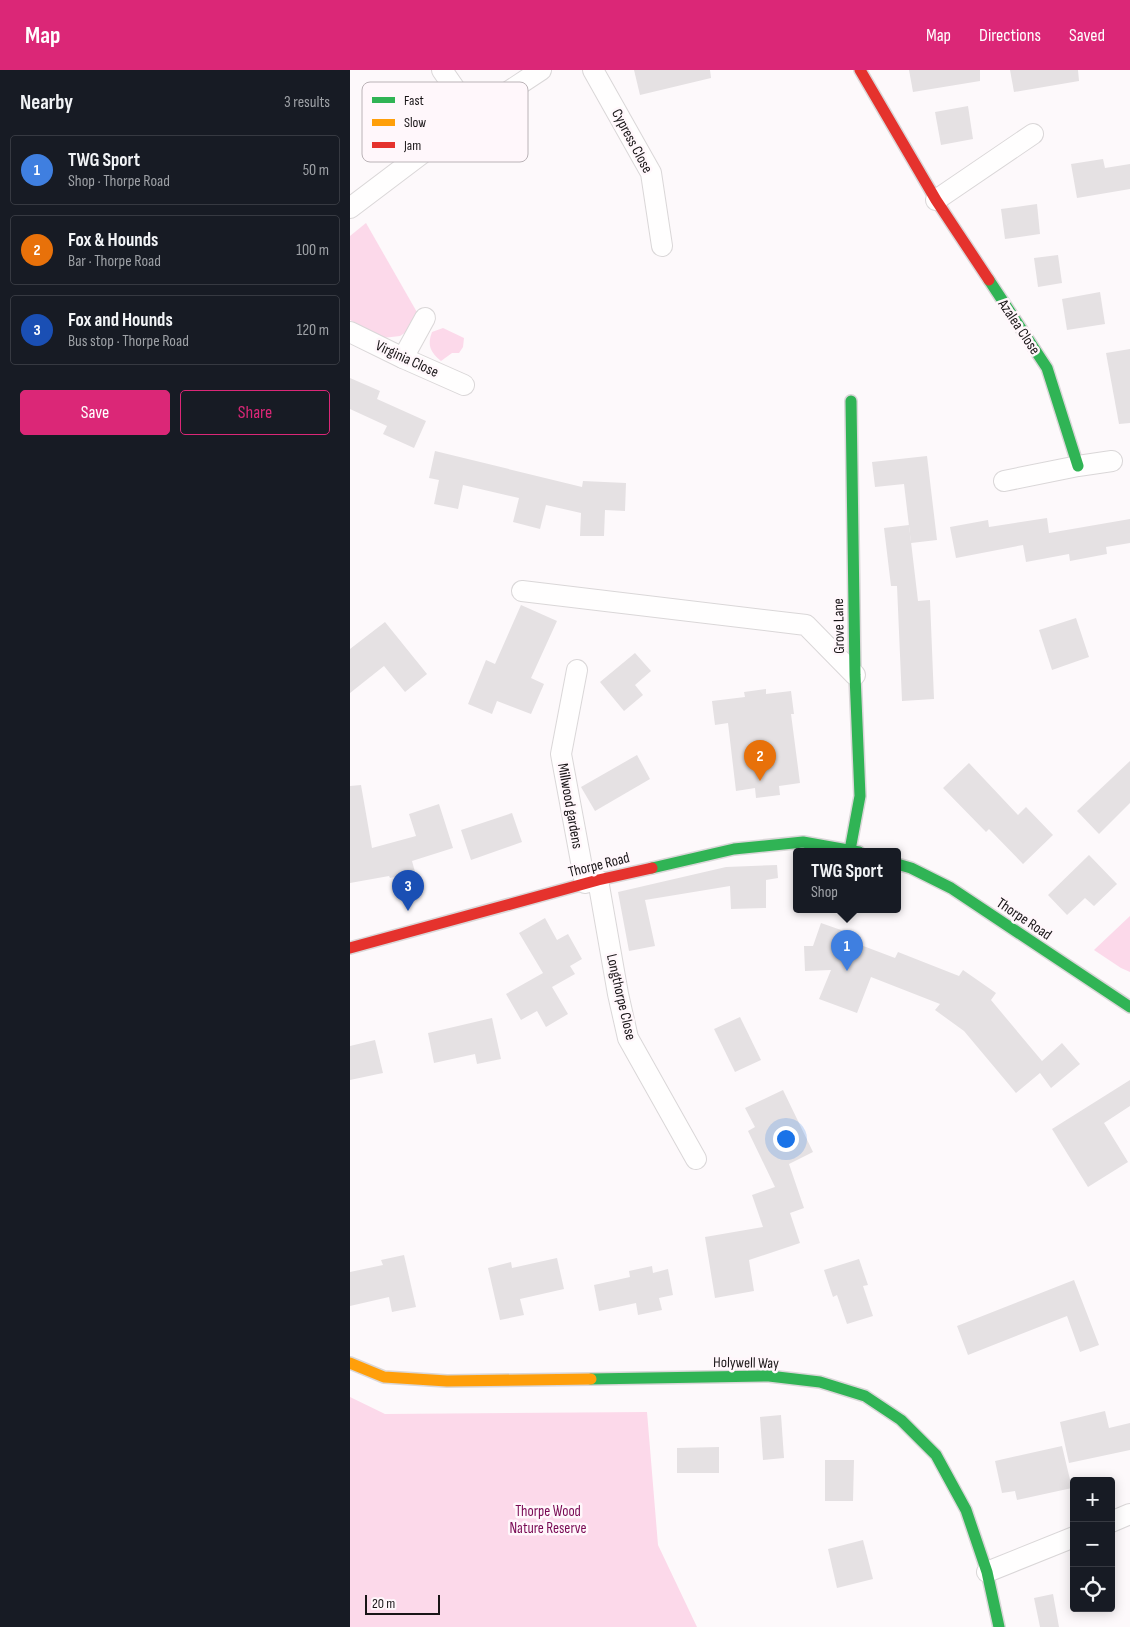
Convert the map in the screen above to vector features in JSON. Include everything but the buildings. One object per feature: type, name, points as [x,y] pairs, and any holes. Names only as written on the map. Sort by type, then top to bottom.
[{"type":"street","points":[[442,70],[450,82]]},
{"type":"street","points":[[523,82],[541,70]]},
{"type":"street","name":"Cypress Close","points":[[593,70],[651,173],[662,246]]},
{"type":"street","name":"Azalea Close","points":[[860,70],[936,200],[1047,368],[1078,466]]},
{"type":"street","points":[[936,200],[1032,134]]},
{"type":"street","points":[[350,208],[411,162]]},
{"type":"street","points":[[403,358],[425,318]]},
{"type":"street","name":"Virginia Close","points":[[350,332],[464,385]]},
{"type":"street","name":"Grove Lane","points":[[851,401],[855,674],[860,796],[855,848]]},
{"type":"street","points":[[1004,481],[1112,461]]},
{"type":"street","points":[[522,591],[806,625],[855,674]]},
{"type":"street","name":"Millwood gardens","points":[[577,670],[561,754],[592,882]]},
{"type":"street","name":"Thorpe Road","points":[[350,948],[592,882],[734,849],[803,842],[838,848]]},
{"type":"street","name":"Thorpe Road","points":[[901,865],[911,868],[951,888],[1130,1007]]},
{"type":"street","name":"Longthorpe Close","points":[[592,882],[628,1038],[696,1159]]},
{"type":"street","name":"Holywell Way","points":[[350,1363],[384,1377],[447,1382],[770,1376],[820,1382],[865,1396],[901,1420],[936,1455],[966,1510],[987,1572],[999,1627]]},
{"type":"street","points":[[1115,1520],[1130,1514]]},
{"type":"street","points":[[987,1572],[1070,1539]]},
{"type":"green space","points":[[366,223],[418,314],[412,328],[400,336],[383,338],[350,320],[350,236]]},
{"type":"green space","points":[[443,328],[464,338],[463,347],[459,353],[452,353],[441,361],[430,348],[430,341],[432,332]]},
{"type":"green space","points":[[1130,916],[1130,972],[1094,950]]},
{"type":"green space","name":"Thorpe Wood Nature Reserve","points":[[350,1397],[385,1414],[647,1412],[658,1545],[697,1627],[350,1627]]},
{"type":"traffic: fast","points":[[989,280],[1047,368],[1078,466]]},
{"type":"traffic: fast","points":[[850,848],[860,796],[855,675],[851,401]]},
{"type":"traffic: fast","points":[[652,868],[734,849],[803,842],[837,848]]},
{"type":"traffic: fast","points":[[901,865],[911,868],[951,888],[1130,1007]]},
{"type":"traffic: fast","points":[[591,1379],[769,1376],[820,1382],[865,1396],[901,1420],[936,1455],[966,1510],[987,1572],[999,1627]]},
{"type":"traffic: slow","points":[[350,1363],[384,1377],[447,1381],[591,1379]]},
{"type":"traffic: jam","points":[[860,70],[936,200],[989,280]]},
{"type":"traffic: jam","points":[[350,948],[598,880],[652,868]]},
{"type":"place","name":"Fox & Hounds","points":[[760,781]]},
{"type":"place","name":"Fox and Hounds","points":[[408,911]]},
{"type":"place","name":"TWG Sport","points":[[847,971]]}]
